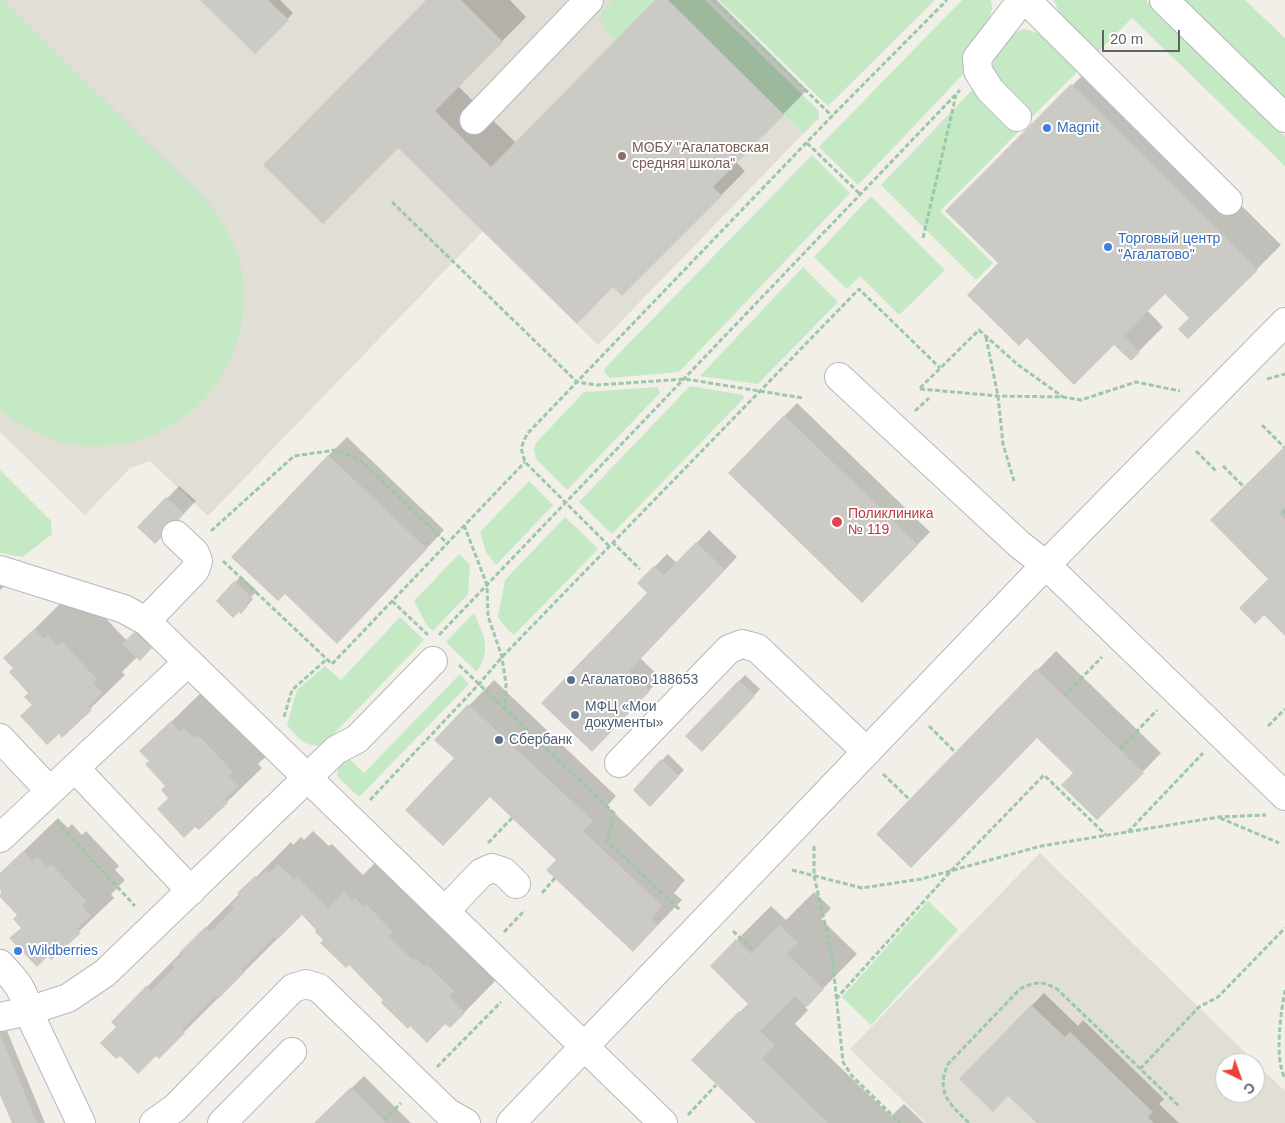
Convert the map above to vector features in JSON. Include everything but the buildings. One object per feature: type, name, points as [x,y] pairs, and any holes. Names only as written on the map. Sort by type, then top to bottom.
[{"type":"street","points":[[474,120],[589,0]]},
{"type":"street","points":[[1017,117],[990,90],[978,71],[977,58],[1022,0]]},
{"type":"street","points":[[1026,0],[1228,201]]},
{"type":"street","points":[[1164,0],[1285,118]]},
{"type":"street","points":[[511,1123],[699,928],[874,763],[1046,565],[1285,322]]},
{"type":"street","points":[[839,377],[1020,545],[1046,565],[1277,806]]},
{"type":"street","points":[[146,621],[195,570],[198,561],[192,544]]},
{"type":"street","points":[[0,570],[124,609],[146,621],[585,1047],[673,1121]]},
{"type":"street","points":[[619,764],[729,649],[742,644],[757,648],[874,763]]},
{"type":"street","points":[[0,838],[188,662]]},
{"type":"street","points":[[0,1016],[28,1011],[68,998],[105,973],[336,750],[357,739],[446,662]]},
{"type":"street","points":[[0,738],[44,797]]},
{"type":"street","points":[[75,768],[191,891]]},
{"type":"street","points":[[445,911],[481,873],[492,868],[504,872],[516,884]]},
{"type":"street","points":[[0,964],[18,984],[26,997],[28,1011],[81,1123]]},
{"type":"street","points":[[154,1123],[175,1108],[293,988],[306,984],[319,988],[447,1112],[466,1123]]},
{"type":"street","points":[[222,1123],[292,1052]]},
{"type":"path","points":[[713,0],[832,116]]},
{"type":"path","points":[[640,569],[566,503],[525,462],[521,448],[527,434],[832,116],[947,0]]},
{"type":"path","points":[[392,601],[434,641],[978,71]]},
{"type":"path","points":[[923,238],[956,94]]},
{"type":"path","points":[[807,143],[860,194]]},
{"type":"path","points":[[392,202],[577,382],[597,385],[685,379],[803,398]]},
{"type":"path","points":[[368,802],[502,657],[859,289],[940,368]]},
{"type":"path","points":[[1063,397],[1017,364],[978,330],[920,389],[998,396],[1063,397],[1081,400],[1136,382],[1178,392],[1220,388]]},
{"type":"path","points":[[986,337],[998,396],[1003,444],[1014,481]]},
{"type":"path","points":[[1262,425],[1284,447]]},
{"type":"path","points":[[447,543],[361,461],[336,450],[294,456],[210,533],[192,544],[332,664],[525,462]]},
{"type":"path","points":[[1223,466],[1244,487]]},
{"type":"path","points":[[464,525],[487,585],[488,616],[502,657],[506,684],[505,709]]},
{"type":"path","points":[[1064,696],[1104,655]]},
{"type":"path","points":[[267,738],[283,721],[292,690],[327,659]]},
{"type":"path","points":[[446,662],[479,684],[614,813],[607,841],[699,928]]},
{"type":"path","points":[[1120,749],[1159,708]]},
{"type":"path","points":[[1268,726],[1285,709]]},
{"type":"path","points":[[928,725],[955,752]]},
{"type":"path","points":[[1127,832],[1205,752]]},
{"type":"path","points":[[874,763],[909,799]]},
{"type":"path","points":[[836,999],[952,871],[1044,775],[1106,836]]},
{"type":"path","points":[[44,797],[137,908]]},
{"type":"path","points":[[788,869],[862,888],[921,879],[1040,846],[1277,806]]},
{"type":"path","points":[[1219,817],[1279,843]]},
{"type":"path","points":[[814,839],[814,876],[832,955],[843,1062],[852,1076],[900,1123]]},
{"type":"path","points":[[1140,1069],[1199,1007],[1218,998],[1285,928]]},
{"type":"path","points":[[732,930],[754,951]]},
{"type":"path","points":[[970,1123],[948,1102],[943,1090],[943,1076],[948,1064],[1020,989],[1031,983],[1045,983],[1057,989],[1179,1106]]},
{"type":"path","points":[[1285,990],[1281,1011],[1279,1054],[1283,1077],[1285,1078]]},
{"type":"path","points":[[418,1085],[502,1002]]},
{"type":"path","points":[[673,1121],[716,1085]]},
{"type":"shaded area","points":[[0,0],[668,0],[803,134],[598,345],[483,231],[208,516],[150,461],[130,468],[85,515],[0,432]]},
{"type":"shaded area","points":[[1040,853],[1246,1053],[1215,1053],[1215,1103],[1265,1103],[1265,1072],[1285,1091],[1285,1123],[926,1123],[850,1049]]},
{"type":"green space","points":[[0,0],[3,0],[208,202],[226,229],[239,259],[244,296],[240,331],[228,364],[209,393],[184,417],[154,434],[120,445],[82,446],[60,442],[39,434],[0,410]]},
{"type":"green space","points":[[613,0],[655,0],[615,41],[605,30],[601,20],[603,11]]},
{"type":"green space","points":[[668,0],[705,0],[814,106],[819,112],[819,118],[803,134]]},
{"type":"green space","points":[[719,0],[935,0],[828,106]]},
{"type":"green space","points":[[962,0],[991,0],[992,8],[989,20],[967,70],[858,185],[819,147]]},
{"type":"green space","points":[[1054,0],[1146,0],[1285,136],[1285,166],[1132,18],[1097,53],[1060,15]]},
{"type":"green space","points":[[1178,0],[1245,0],[1285,38],[1285,103]]},
{"type":"green space","points":[[1024,29],[1038,33],[1077,72],[1032,117],[1001,87],[993,69],[994,59],[1003,45],[1013,35]]},
{"type":"green space","points":[[975,87],[1019,131],[940,211],[993,263],[976,280],[881,185]]},
{"type":"green space","points":[[812,155],[850,193],[679,372],[610,378],[606,375],[604,371],[606,367]]},
{"type":"green space","points":[[871,196],[945,270],[899,315],[860,276],[847,289],[814,257]]},
{"type":"green space","points":[[803,267],[838,302],[758,384],[700,376]]},
{"type":"green space","points":[[690,386],[743,395],[744,398],[612,534],[579,502]]},
{"type":"green space","points":[[658,387],[660,393],[567,490],[537,460],[534,451],[536,443],[584,392]]},
{"type":"green space","points":[[0,470],[51,521],[52,534],[23,557],[0,553]]},
{"type":"green space","points":[[529,481],[553,505],[496,565],[486,552],[480,532]]},
{"type":"green space","points":[[565,517],[598,549],[514,635],[498,617],[505,580]]},
{"type":"green space","points":[[459,554],[470,565],[468,594],[433,631],[426,624],[414,601]]},
{"type":"green space","points":[[474,613],[485,642],[484,656],[477,672],[446,642]]},
{"type":"green space","points":[[400,617],[424,640],[324,744],[311,745],[302,741],[287,725],[297,690],[325,666],[341,680]]},
{"type":"green space","points":[[460,674],[469,684],[359,797],[337,776],[340,763],[346,756],[364,773]]},
{"type":"green space","points":[[928,901],[958,930],[871,1025],[842,997]]},
{"type":"place","name":"Magnit","points":[[1047,128]]},
{"type":"place","name":"МОБУ \"Агалатовская средняя школа\"","points":[[622,156]]},
{"type":"place","name":"Торговый центр \"Агалатово\"","points":[[1108,247]]},
{"type":"place","name":"Поликлиника № 119","points":[[837,522]]},
{"type":"place","name":"Агалатово 188653","points":[[571,680]]},
{"type":"place","name":"МФЦ «Мои документы»","points":[[575,715]]},
{"type":"place","name":"Сбербанк","points":[[499,740]]},
{"type":"place","name":"Wildberries","points":[[18,951]]}]
